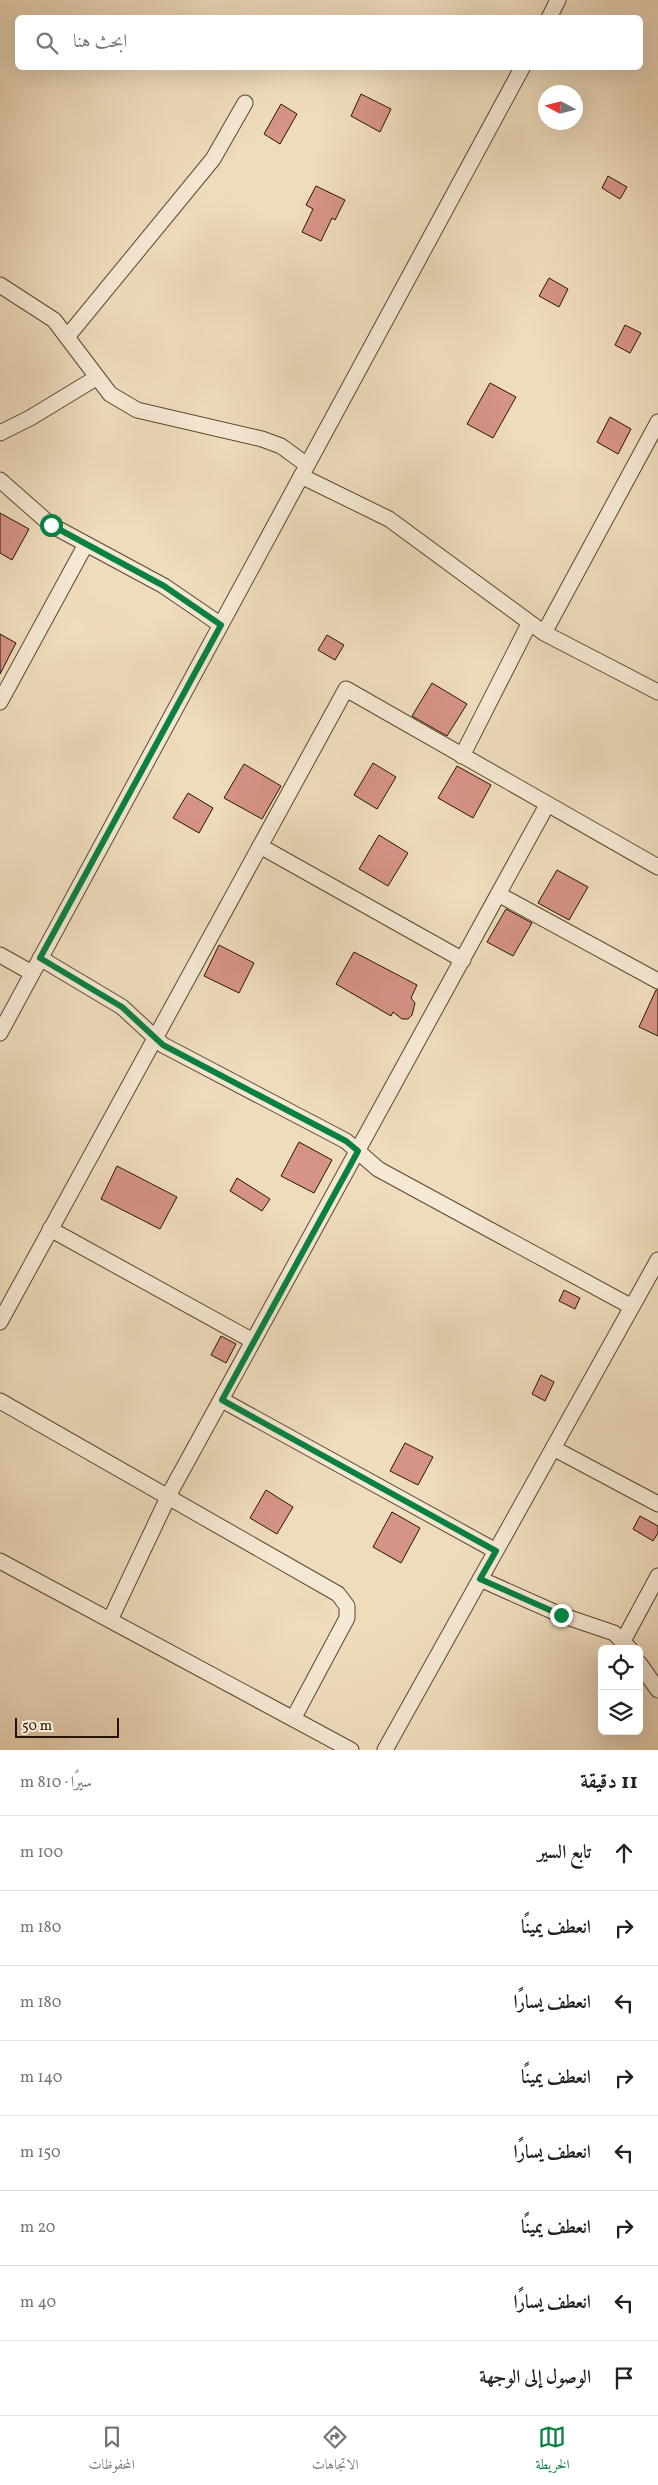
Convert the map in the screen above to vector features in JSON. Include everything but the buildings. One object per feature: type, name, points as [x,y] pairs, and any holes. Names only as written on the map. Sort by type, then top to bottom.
[{"type":"street","points":[[550,15],[558,0]]},
{"type":"street","points":[[0,1033],[521,70]]},
{"type":"street","points":[[67,336],[213,159],[245,103]]},
{"type":"street","points":[[0,285],[54,320],[96,378],[110,394],[137,410],[262,439],[281,446],[304,470],[418,538],[529,624],[658,692]]},
{"type":"street","points":[[0,433],[30,418],[96,378]]},
{"type":"street","points":[[544,633],[658,422]]},
{"type":"street","points":[[0,480],[51,525],[164,586],[221,625]]},
{"type":"street","points":[[0,702],[86,544]]},
{"type":"street","points":[[462,756],[529,624]]},
{"type":"street","points":[[0,1322],[346,689],[658,867]]},
{"type":"street","points":[[110,1620],[168,1497],[548,805]]},
{"type":"street","points":[[260,846],[463,960]]},
{"type":"street","points":[[498,894],[658,981]]},
{"type":"street","points":[[0,955],[32,973]]},
{"type":"street","points":[[40,958],[122,1007],[163,1045],[346,1141],[378,1169],[632,1307]]},
{"type":"street","points":[[50,1230],[254,1341]]},
{"type":"street","points":[[385,1750],[658,1260]]},
{"type":"street","points":[[222,1400],[496,1551]]},
{"type":"street","points":[[0,1401],[338,1594],[347,1606],[347,1618],[293,1719]]},
{"type":"street","points":[[553,1448],[658,1504]]},
{"type":"street","points":[[0,1561],[351,1750]]},
{"type":"street","points":[[480,1579],[561,1615],[614,1633],[627,1645],[658,1576]]},
{"type":"street","points":[[643,1669],[658,1690]]},
{"type":"route","points":[[51,525],[164,586],[221,625],[40,958],[122,1007],[163,1045],[346,1141],[358,1151],[222,1400],[496,1551],[480,1579],[561,1615]]}]
